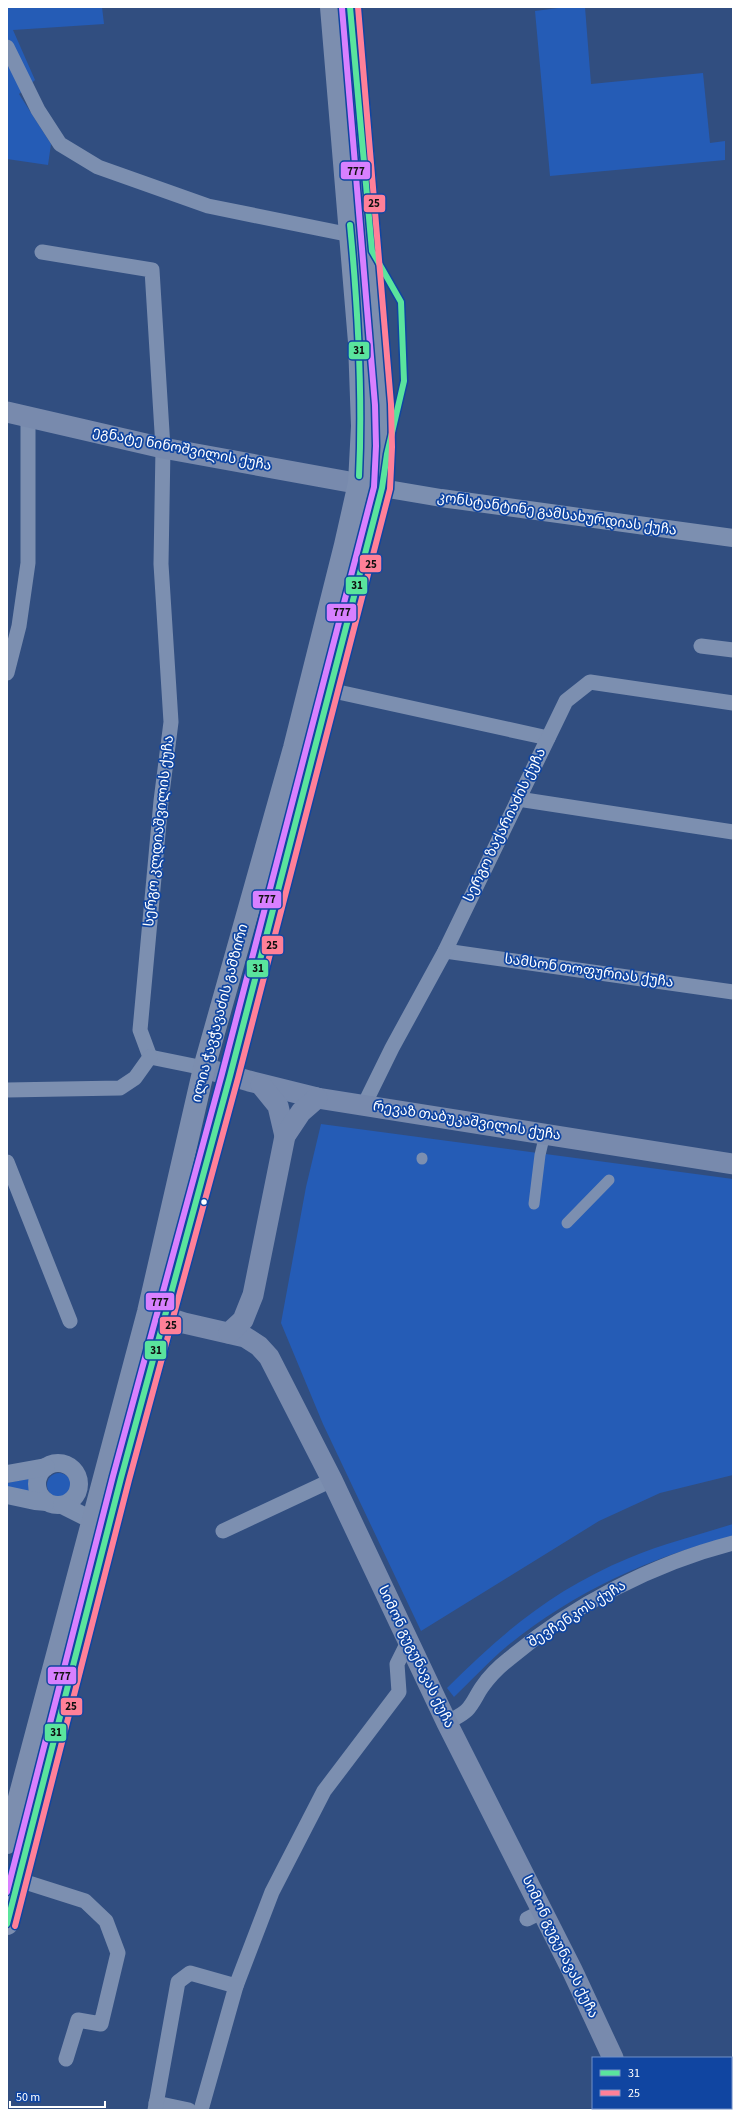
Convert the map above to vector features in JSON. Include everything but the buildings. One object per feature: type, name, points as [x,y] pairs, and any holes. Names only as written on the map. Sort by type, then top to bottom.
[{"type":"main road","name":"ილია ჭავჭავაძის გამზირი","points":[[7,1843],[101,1522],[157,1315],[204,1068],[294,748],[346,545],[358,483],[362,426],[360,365],[351,235],[331,7]]},
{"type":"main road","name":"ილია ჭავჭავაძის გამზირი","points":[[157,1315],[176,1274],[230,1076],[382,488],[385,463],[381,385],[370,232],[350,7]]},
{"type":"main road","name":"ეგნატე ნინოშვილის ქუჩა","points":[[7,412],[164,448],[382,488]]},
{"type":"main road","name":"რევაზ თაბუკაშვილის ქუჩა","points":[[204,1068],[261,1085],[317,1098],[733,1164]]},
{"type":"main road","points":[[261,1085],[278,1106],[285,1136]]},
{"type":"main road","points":[[229,1333],[243,1320],[253,1295],[285,1136],[301,1112],[317,1098]]},
{"type":"main road","points":[[176,1274],[182,1305],[202,1327]]},
{"type":"main road","points":[[253,1295],[255,1321],[269,1357]]},
{"type":"main road","name":"სიმონ გუგუნავას ქუჩა","points":[[157,1315],[229,1333],[253,1341],[269,1357],[332,1480],[447,1723],[535,1915],[613,2057]]},
{"type":"main road","name":"ილია ჭავჭავაძის გამზირი","points":[[7,1924],[19,1880],[101,1522]]},
{"type":"street","points":[[7,47],[38,110],[60,144],[98,167],[208,206],[351,235]]},
{"type":"street","name":"სერგო კლდიაშვილის ქუჩა","points":[[42,252],[152,270],[164,448],[162,564],[171,722],[161,801],[140,1030],[150,1057]]},
{"type":"street","points":[[7,673],[19,626],[28,563],[28,416]]},
{"type":"street","name":"კონსტანტინე გამსახურდიას ქუჩა","points":[[382,488],[441,498],[733,538]]},
{"type":"street","points":[[701,646],[733,650]]},
{"type":"street","name":"სერგო ზაქარიაძის ქუჩა","points":[[364,1105],[392,1048],[445,951],[566,701],[590,682],[733,703]]},
{"type":"street","points":[[329,690],[548,738]]},
{"type":"street","points":[[518,799],[733,832]]},
{"type":"street","name":"სამსონ თოფურიას ქუჩა","points":[[445,951],[733,992]]},
{"type":"street","points":[[7,1090],[120,1088],[135,1078],[150,1057],[204,1068]]},
{"type":"street","points":[[534,1204],[540,1155],[545,1134]]},
{"type":"street","points":[[7,1162],[70,1321]]},
{"type":"street","points":[[567,1223],[609,1180]]},
{"type":"street","points":[[7,1474],[60,1463],[67,1465],[74,1470],[113,1476]]},
{"type":"street","points":[[46,1467],[38,1478],[38,1491],[54,1503],[101,1522]]},
{"type":"street","points":[[7,1495],[35,1501],[54,1503],[70,1501],[78,1491],[78,1478],[74,1470]]},
{"type":"street","points":[[223,1531],[332,1480]]},
{"type":"street","name":"შევჩენკოს ქუჩა","points":[[447,1723],[467,1711],[488,1680],[507,1660],[539,1634],[607,1592],[650,1571],[701,1551],[733,1543]]},
{"type":"street","points":[[201,2110],[236,1986],[272,1892],[324,1791],[399,1692],[397,1664],[408,1642]]},
{"type":"street","points":[[19,1880],[85,1901],[106,1921],[118,1953],[101,2024],[78,2020],[66,2059]]},
{"type":"street","points":[[189,2110],[155,2106],[178,1982],[190,1973],[236,1986]]},
{"type":"shaded area","points":[[7,7],[102,7],[104,24],[13,30],[35,80],[19,94],[51,144],[48,165],[7,159]]},
{"type":"shaded area","points":[[566,7],[585,7],[591,84],[703,73],[710,143],[725,141],[725,160],[550,176],[535,11]]},
{"type":"shaded area","points":[[321,1124],[733,1179],[733,1475],[660,1493],[599,1521],[421,1631],[323,1424],[281,1323],[306,1187]]},
{"type":"shaded area","points":[[59,1473],[68,1476],[71,1485],[68,1494],[59,1497],[50,1494],[47,1485],[50,1476]]},
{"type":"shaded area","points":[[31,1478],[30,1488],[32,1492],[7,1487],[7,1483]]},
{"type":"shaded area","points":[[733,1524],[733,1536],[672,1554],[642,1566],[585,1593],[558,1609],[506,1647],[454,1697],[447,1688],[509,1630],[553,1598],[577,1584],[602,1570],[642,1553]]},
{"type":"transit line","name":"31","points":[[7,1924],[121,1478],[230,1076],[382,488],[387,454],[404,381],[401,302],[372,251],[350,7]]},
{"type":"transit line","name":"25","points":[[15,1926],[129,1480],[238,1078],[390,489],[392,447],[391,404],[358,7]]},
{"type":"transit line","name":"777","points":[[7,1892],[113,1476],[222,1074],[374,487],[376,446],[375,405],[342,8]]},
{"type":"transit line","name":"31","points":[[350,225],[359,350],[359,476]]}]
